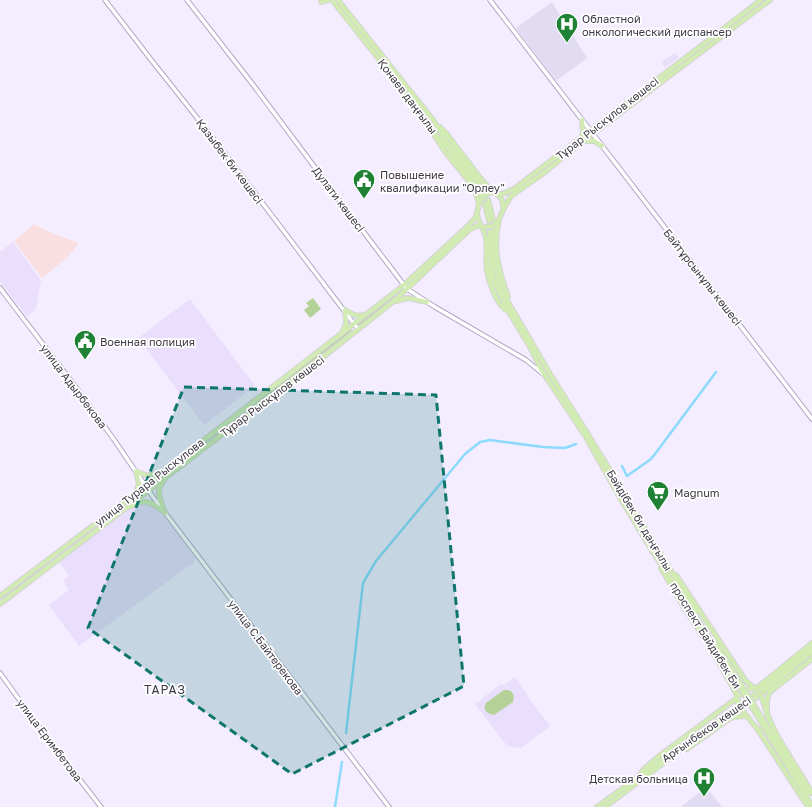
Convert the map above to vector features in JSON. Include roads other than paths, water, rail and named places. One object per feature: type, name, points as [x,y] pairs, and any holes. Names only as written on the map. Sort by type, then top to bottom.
[{"type":"main road","name":"Қазыбек би көшесі","points":[[105,0],[210,134],[358,329]]},
{"type":"main road","name":"Дулати көшесі","points":[[187,0],[258,91],[406,287],[427,302],[526,360],[546,377]]},
{"type":"main road","points":[[321,2],[328,0]]},
{"type":"main road","name":"Қонаев даңғылы","points":[[332,0],[397,82],[430,129],[445,144],[482,193],[473,174],[447,142],[434,121]]},
{"type":"main road","points":[[338,0],[434,121],[446,133],[481,179],[502,199],[504,208]]},
{"type":"main road","name":"Байтұрсынұлы көшесі","points":[[490,0],[812,419]]},
{"type":"main road","name":"Тұрар Рыскұлов көшесі","points":[[674,70],[761,0]]},
{"type":"main road","name":"Тұрар Рыскұлов көшесі","points":[[592,133],[674,70],[770,0]]},
{"type":"main road","points":[[582,120],[583,139]]},
{"type":"main road","points":[[406,287],[475,218],[479,204],[473,188],[446,153],[430,129]]},
{"type":"main road","points":[[477,213],[478,220],[483,227],[486,239],[487,270],[490,279],[501,306],[505,310],[510,309],[497,259],[497,230],[499,219],[504,208],[511,196],[531,182],[592,133]]},
{"type":"main road","points":[[583,139],[594,141],[602,146]]},
{"type":"main road","name":"Тұрар Рыскұлов көшесі","points":[[479,204],[484,196],[489,193],[505,193],[514,189],[583,139]]},
{"type":"main road","points":[[487,202],[491,220]]},
{"type":"main road","name":"Тұрар Рыскұлов көшесі","points":[[354,323],[406,287],[470,230],[476,226],[493,226],[499,219]]},
{"type":"main road","name":"Бәйдібек би даңғылы","points":[[492,231],[491,271],[493,279],[546,377]]},
{"type":"main road","name":"Тұрар Рыскұлов көшесі","points":[[0,604],[394,301],[406,287]]},
{"type":"main road","name":"улица Адырбекова","points":[[0,288],[78,390],[145,486]]},
{"type":"main road","points":[[394,301],[408,298],[427,302]]},
{"type":"main road","name":"Бәйдібек би даңғылы","points":[[510,309],[586,431],[664,564]]},
{"type":"main road","points":[[345,310],[357,316],[361,316],[369,312]]},
{"type":"main road","points":[[337,337],[346,326],[345,310]]},
{"type":"main road","name":"улица Турара Рыскулова","points":[[0,596],[145,486],[354,323]]},
{"type":"main road","points":[[526,360],[529,360],[534,355]]},
{"type":"main road","name":"проспект Байдибек Би","points":[[546,377],[586,437],[619,496],[664,564],[766,729]]},
{"type":"main road","points":[[242,410],[246,415]]},
{"type":"main road","points":[[136,472],[146,476],[162,472]]},
{"type":"main road","points":[[135,493],[139,484],[136,472]]},
{"type":"main road","points":[[164,512],[163,504],[159,496],[159,490],[165,478]]},
{"type":"main road","name":"улица С.Байтерекова","points":[[145,486],[389,807]]},
{"type":"main road","points":[[126,508],[146,501],[164,512]]},
{"type":"main road","points":[[808,807],[758,730],[738,704],[736,693],[661,568],[664,564],[671,569],[687,591],[745,680],[761,696],[767,715],[779,739],[812,793]]},
{"type":"main road","points":[[638,779],[644,769],[658,757],[737,698],[740,693],[748,689],[755,689],[758,687],[812,643]]},
{"type":"main road","name":"Арғынбеков көшесі","points":[[606,807],[638,779],[751,697],[812,648]]},
{"type":"main road","name":"Арғынбеков көшесі","points":[[597,807],[714,725],[749,703],[812,652]]},
{"type":"main road","points":[[767,715],[767,700],[770,692],[812,659]]},
{"type":"main road","name":"улица Еримбетова","points":[[0,673],[40,728],[102,807]]},
{"type":"main road","points":[[638,779],[658,770],[726,721],[733,717],[746,716]]},
{"type":"main road","points":[[758,730],[765,728],[769,724],[770,720]]},
{"type":"main road","points":[[766,729],[812,801]]},
{"type":"main road","points":[[766,729],[812,806]]},
{"type":"waterway","points":[[622,466],[627,476],[651,459],[716,372]]},
{"type":"waterway","points":[[346,733],[363,583],[376,561],[465,454],[480,442],[490,440],[543,447],[565,448],[576,444]]},
{"type":"waterway","points":[[335,807],[342,762]]},
{"type":"place","name":"Областной онкологический диспансер","points":[[567,44]]},
{"type":"place","name":"Повышение квалификации \"Орлеу\"","points":[[364,200]]},
{"type":"place","name":"Военная полиция","points":[[85,360]]},
{"type":"place","name":"Magnum","points":[[658,512]]},
{"type":"place","name":"Детская больница","points":[[704,798]]},
{"type":"district","name":"ТАРАЗ","points":[[165,689]]}]
